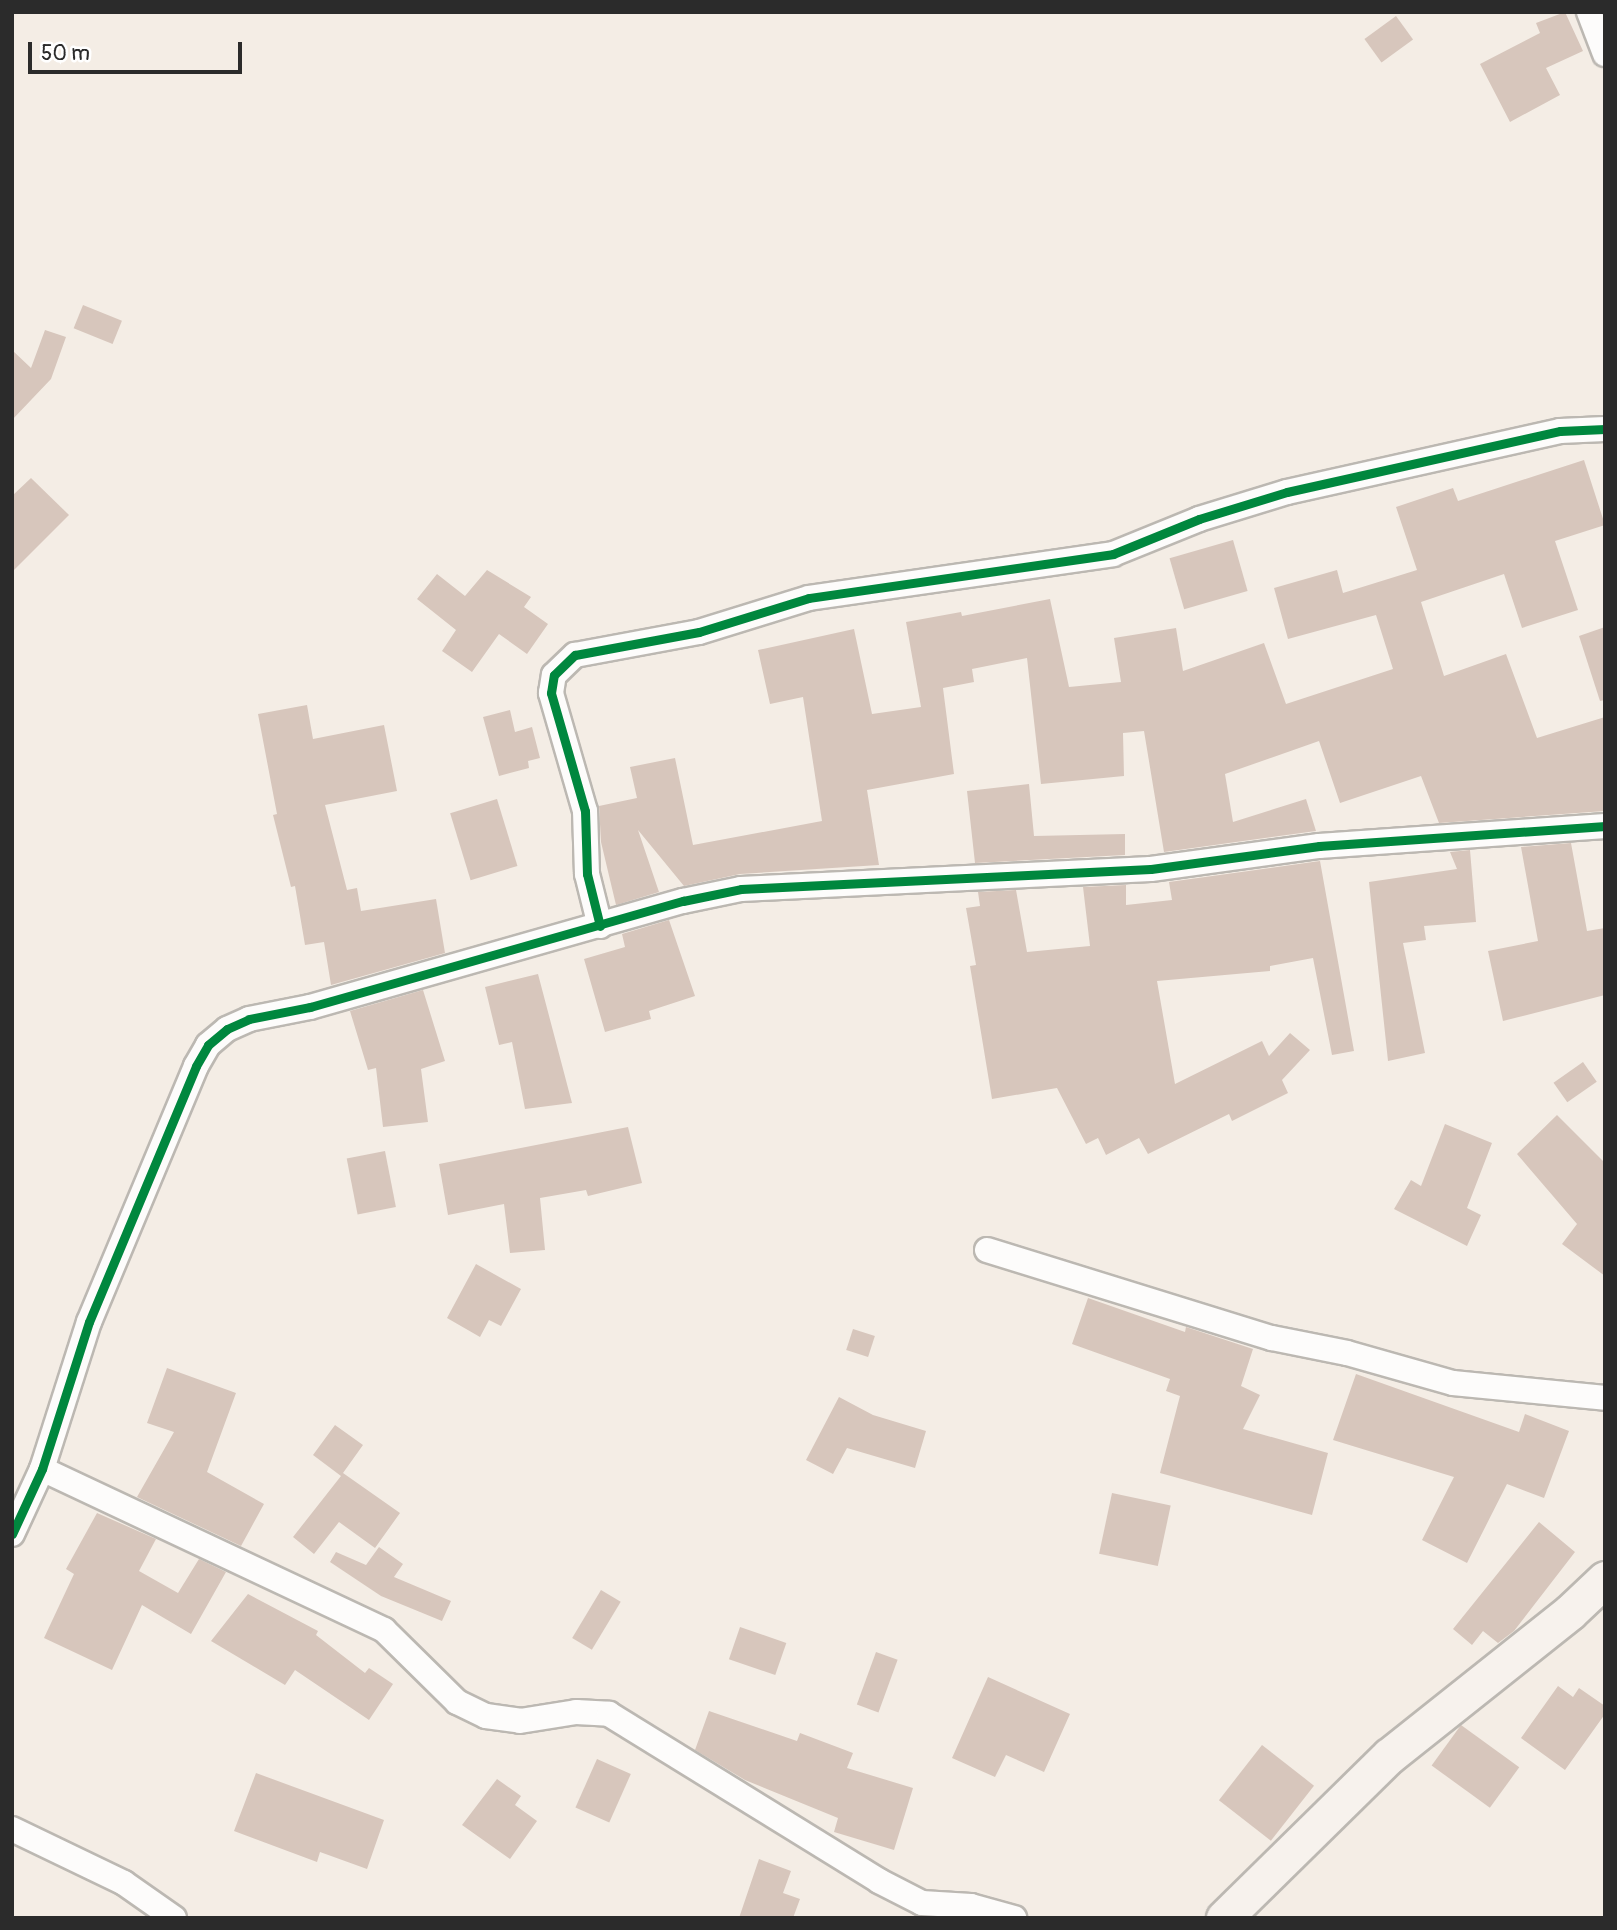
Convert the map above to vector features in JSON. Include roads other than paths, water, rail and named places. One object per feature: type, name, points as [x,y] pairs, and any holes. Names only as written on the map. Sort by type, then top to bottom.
[{"type":"street","points":[[1589,12],[1605,54]]},
{"type":"street","points":[[600,926],[587,874],[584,811],[551,693],[554,675],[575,655],[699,632],[761,609],[809,598],[1113,554],[1199,519],[1287,492],[1560,431],[1603,434]]},
{"type":"street","points":[[12,1534],[42,1469],[89,1322],[208,1045],[227,1029],[249,1019],[310,1007],[683,901],[753,888],[1125,871],[1319,846],[1605,826]]},
{"type":"street","points":[[987,1250],[1272,1338],[1347,1353],[1453,1382],[1605,1398]]},
{"type":"street","points":[[42,1469],[384,1630],[457,1702],[485,1716],[520,1721],[576,1712],[609,1714],[641,1730],[667,1751],[738,1790],[879,1881],[922,1903],[971,1906],[1014,1918]]},
{"type":"street","points":[[1224,1918],[1389,1756],[1570,1612],[1605,1579]]},
{"type":"street","points":[[12,1829],[124,1883],[174,1918]]}]
